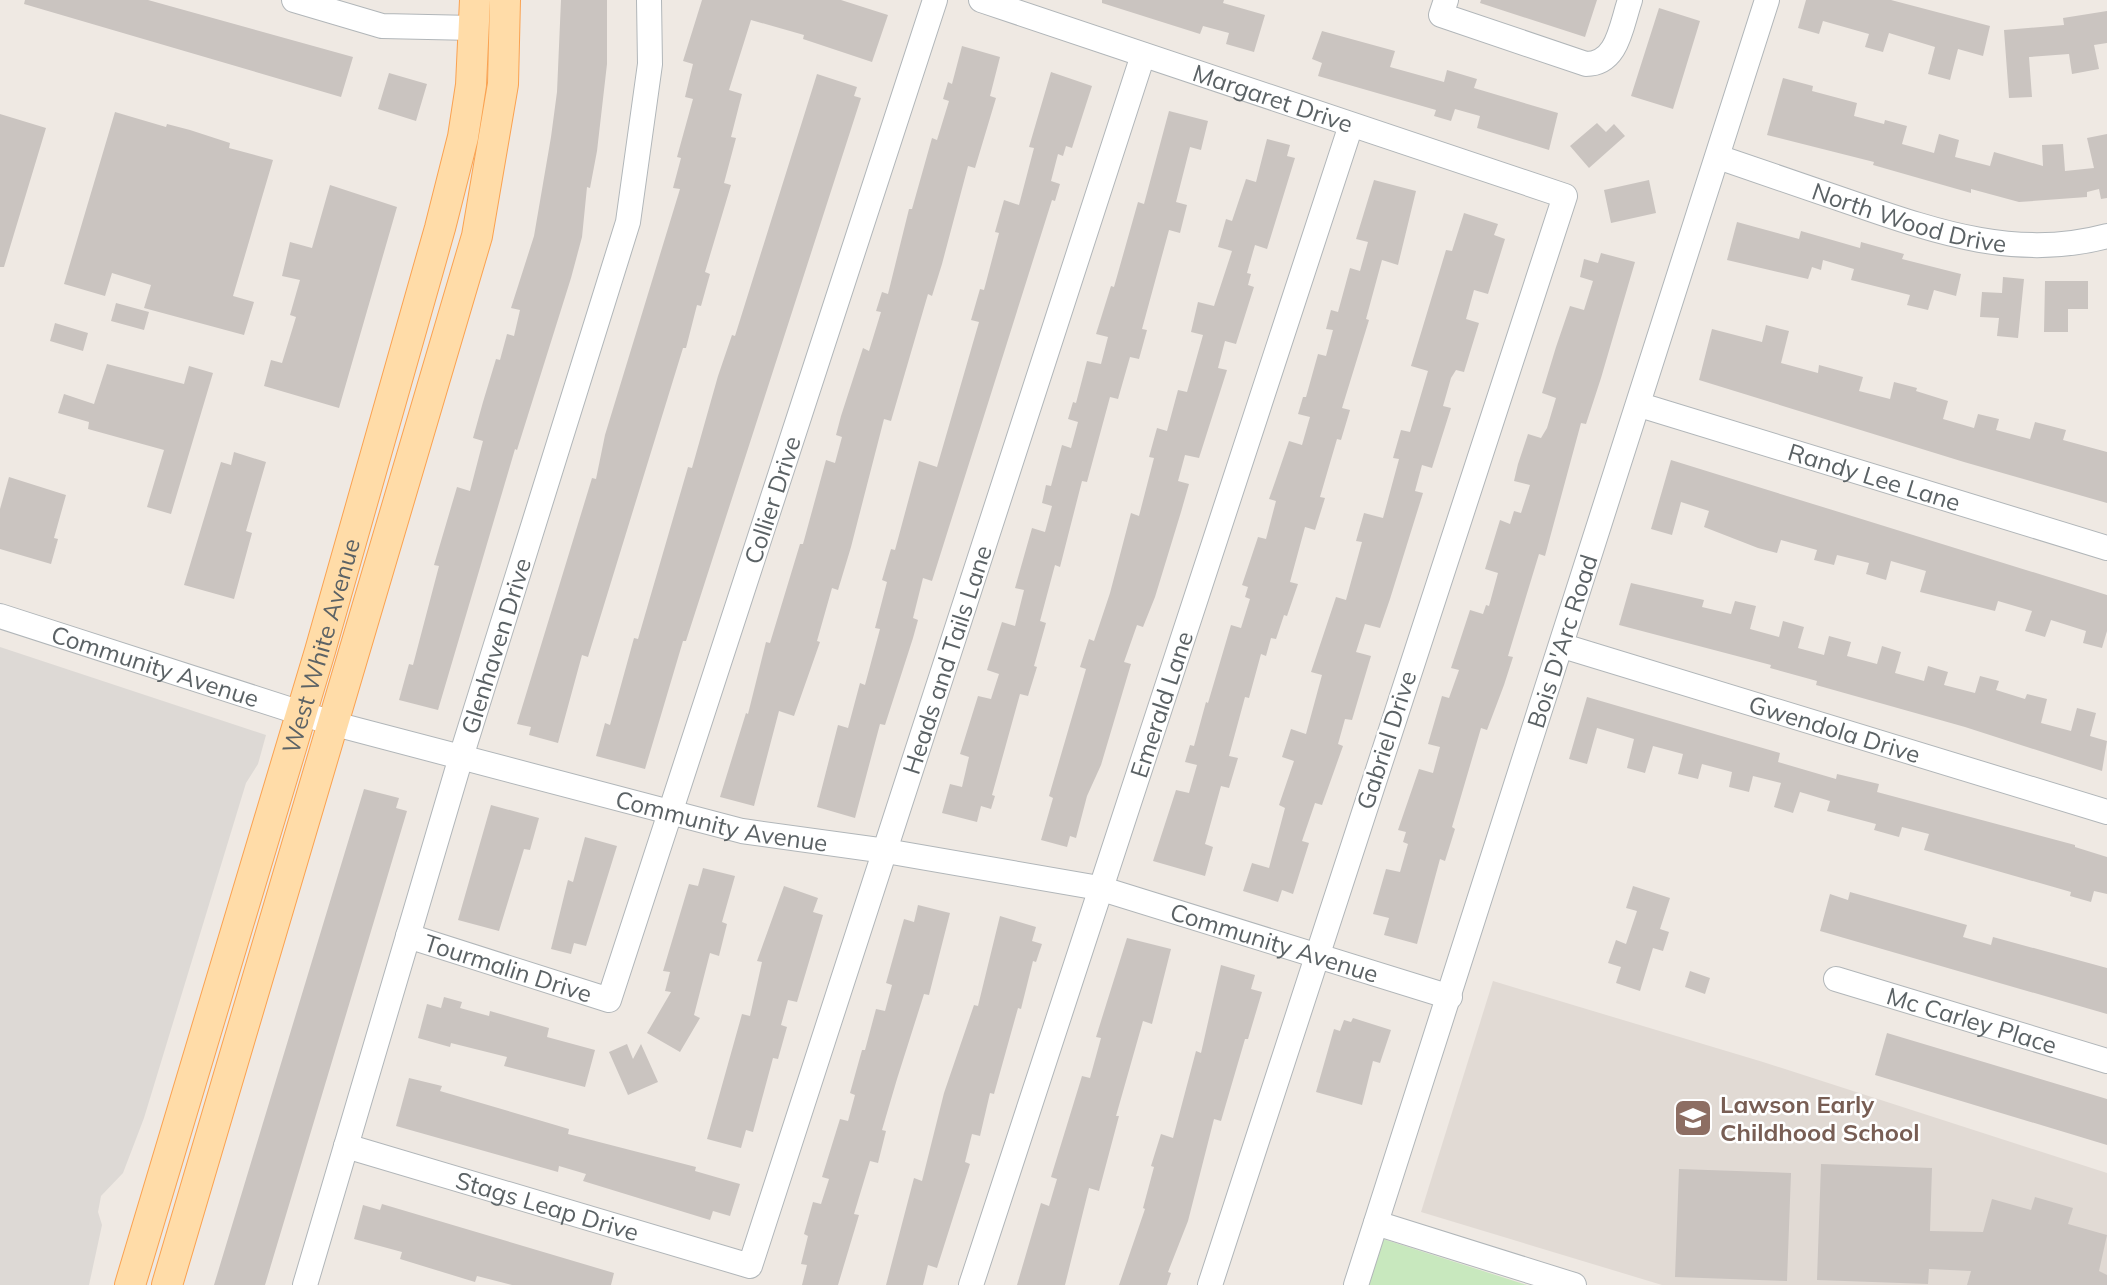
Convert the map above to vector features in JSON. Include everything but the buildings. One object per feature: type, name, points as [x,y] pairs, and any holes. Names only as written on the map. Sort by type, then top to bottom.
[{"type":"main road","name":"West White Avenue","points":[[167,1285],[335,724],[477,236],[503,84],[505,0]]},
{"type":"main road","name":"West White Avenue","points":[[130,1285],[301,713],[460,149],[471,85],[474,14]]},
{"type":"street","points":[[294,0],[382,26],[474,14]]},
{"type":"street","name":"Glenhaven Drive","points":[[305,1285],[461,757],[628,222],[642,139],[650,64],[649,0]]},
{"type":"street","name":"Collier Drive","points":[[609,1000],[935,0]]},
{"type":"street","name":"Margaret Drive","points":[[981,0],[1565,196]]},
{"type":"street","points":[[1444,8],[1586,64],[1599,64],[1612,54],[1630,0]]},
{"type":"street","name":"Bois D'Arc Road","points":[[1356,1285],[1640,405],[1718,157],[1762,1]]},
{"type":"street","name":"Heads and Tails Lane","points":[[750,1266],[1143,55]]},
{"type":"street","name":"Emerald Lane","points":[[971,1285],[1351,125]]},
{"type":"street","name":"North Wood Drive","points":[[1718,157],[1931,230],[1970,239],[2041,247],[2107,236]]},
{"type":"street","name":"Gabriel Drive","points":[[1210,1285],[1565,196]]},
{"type":"street","name":"Randy Lee Lane","points":[[1640,405],[2107,548]]},
{"type":"street","name":"Community Avenue","points":[[0,616],[335,724],[672,813],[742,831],[886,851],[1100,888],[1450,997]]},
{"type":"street","name":"Gwendola Drive","points":[[1563,646],[2107,813]]},
{"type":"street","name":"Tourmalin Drive","points":[[408,936],[609,1000]]},
{"type":"street","name":"Mc Carley Place","points":[[1836,979],[2107,1061]]},
{"type":"street","name":"Stags Leap Drive","points":[[346,1146],[750,1266]]},
{"type":"street","points":[[1376,1223],[1574,1285]]},
{"type":"shaded area","points":[[0,647],[266,735],[258,764],[246,783],[144,1118],[123,1173],[101,1196],[98,1212],[102,1225],[89,1285],[0,1285]]},
{"type":"shaded area","name":"Lawson Early Childhood School","points":[[1493,981],[1763,1062],[2107,1173],[2107,1285],[1662,1285],[1421,1212]]},
{"type":"green space","points":[[1383,1239],[1527,1285],[1369,1285]]},
{"type":"place","name":"Lawson Early Childhood School","points":[[1693,1118]]}]
